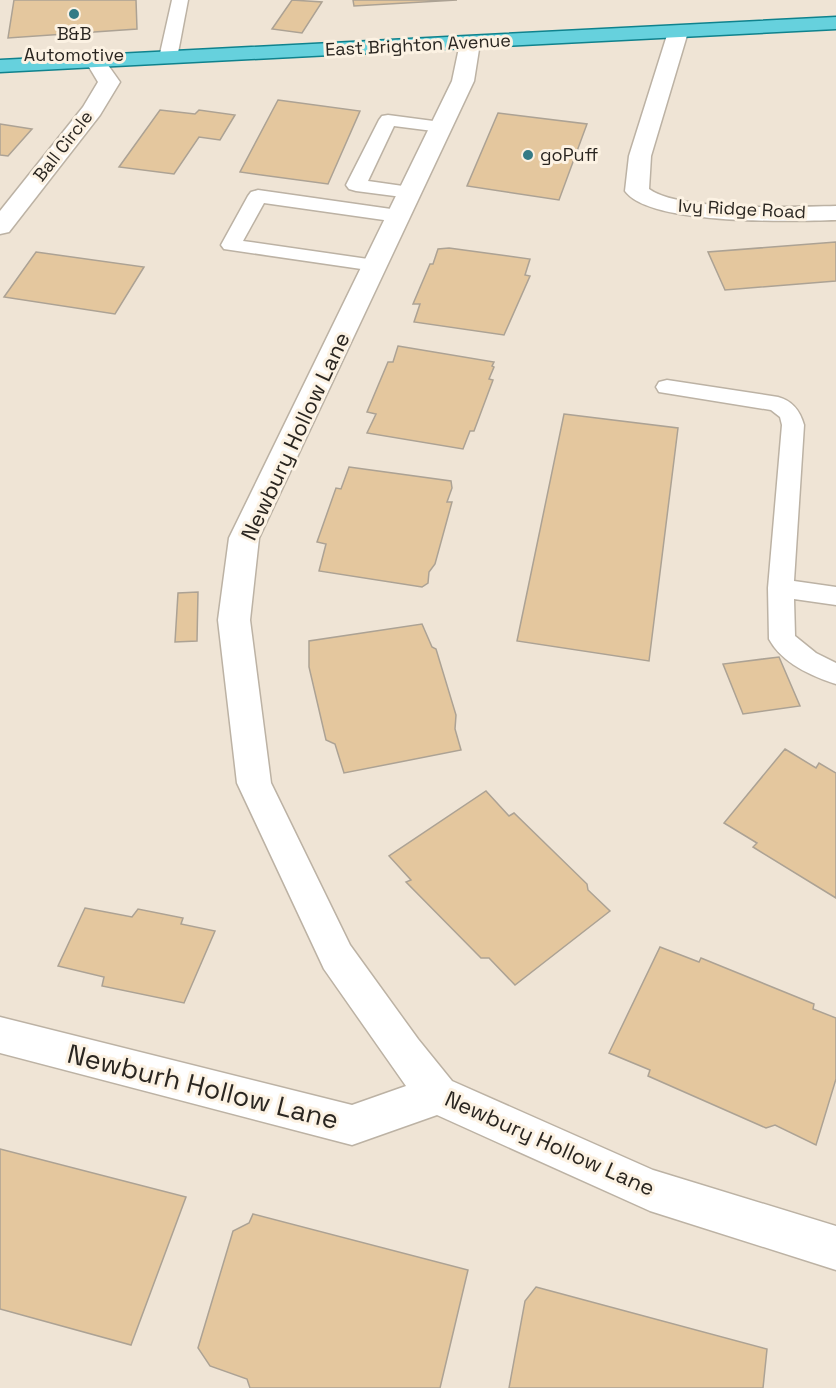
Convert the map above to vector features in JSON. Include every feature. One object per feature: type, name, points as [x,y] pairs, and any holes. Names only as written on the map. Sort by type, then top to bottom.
[{"type":"main road","name":"East Brighton Avenue","points":[[0,66],[836,23]]},
{"type":"street","name":"Ivy Ridge Road","points":[[678,32],[640,156],[638,195],[652,202],[701,210],[836,213]]},
{"type":"street","name":"Newbury Hollow Lane","points":[[470,43],[463,81],[244,538],[234,620],[254,783],[338,957],[404,1052],[438,1095],[650,1190],[836,1248]]},
{"type":"street","name":"Ball Circle","points":[[0,227],[92,110],[109,82],[96,62]]},
{"type":"street","name":"Newburh Hollow Lane","points":[[0,1035],[352,1125],[438,1095]]},
{"type":"lane","points":[[168,58],[180,0]]},
{"type":"lane","points":[[404,204],[356,185],[388,120],[441,127]]},
{"type":"lane","points":[[375,265],[231,244],[258,196],[404,204]]},
{"type":"lane","points":[[667,387],[759,399],[778,404],[790,414],[793,425],[781,588],[782,639],[795,652],[826,671],[836,674]]},
{"type":"lane","points":[[781,588],[836,596]]},
{"type":"building","name":"B&B Automotive","points":[[14,0],[136,0],[137,29],[8,38]]},
{"type":"building","points":[[292,0],[322,2],[302,33],[272,29]]},
{"type":"building","points":[[353,0],[457,0],[354,6]]},
{"type":"building","points":[[278,100],[360,111],[328,184],[240,172]]},
{"type":"building","points":[[160,110],[195,114],[199,110],[235,115],[220,140],[199,137],[174,174],[119,167]]},
{"type":"building","name":"goPuff","points":[[498,113],[587,124],[559,200],[467,186]]},
{"type":"building","points":[[0,124],[32,129],[8,156],[0,155]]},
{"type":"building","points":[[836,242],[836,281],[725,290],[708,252]]},
{"type":"building","points":[[449,248],[530,259],[525,275],[530,276],[504,335],[414,322],[420,304],[413,304],[430,264],[433,264],[438,249]]},
{"type":"building","points":[[36,252],[144,267],[115,314],[4,297]]},
{"type":"building","points":[[398,346],[494,362],[489,379],[493,380],[474,431],[470,431],[463,449],[367,433],[376,414],[367,412],[388,362],[393,362]]},
{"type":"building","points":[[564,414],[678,428],[649,661],[517,641]]},
{"type":"building","points":[[349,467],[451,481],[452,488],[447,502],[452,502],[435,564],[429,572],[428,583],[422,587],[319,571],[326,544],[317,542],[336,488],[341,489]]},
{"type":"building","points":[[198,592],[197,641],[175,642],[178,593]]},
{"type":"building","points":[[422,624],[432,647],[436,649],[456,715],[455,729],[461,750],[344,773],[335,744],[326,740],[309,667],[309,641]]},
{"type":"building","points":[[779,657],[800,706],[743,714],[723,664]]},
{"type":"building","points":[[785,749],[816,768],[819,763],[836,773],[836,898],[753,847],[757,843],[724,823]]},
{"type":"building","points":[[486,791],[509,816],[514,813],[587,884],[588,890],[610,911],[515,985],[489,958],[481,958],[406,882],[411,880],[389,856]]},
{"type":"building","points":[[85,908],[132,917],[138,909],[183,918],[181,924],[215,931],[184,1003],[102,986],[104,977],[58,966]]},
{"type":"building","points":[[660,947],[699,962],[701,958],[814,1004],[813,1009],[836,1018],[836,1079],[816,1145],[775,1125],[766,1128],[648,1076],[650,1070],[609,1053]]},
{"type":"building","points":[[0,1149],[186,1197],[131,1345],[0,1309]]},
{"type":"building","points":[[253,1214],[468,1270],[440,1388],[250,1388],[247,1379],[210,1366],[198,1348],[233,1231],[249,1223]]},
{"type":"building","points":[[536,1287],[767,1349],[763,1388],[509,1388],[525,1301]]},
{"type":"place","name":"B&B Automotive","points":[[74,14]]},
{"type":"place","name":"goPuff","points":[[528,155]]}]
